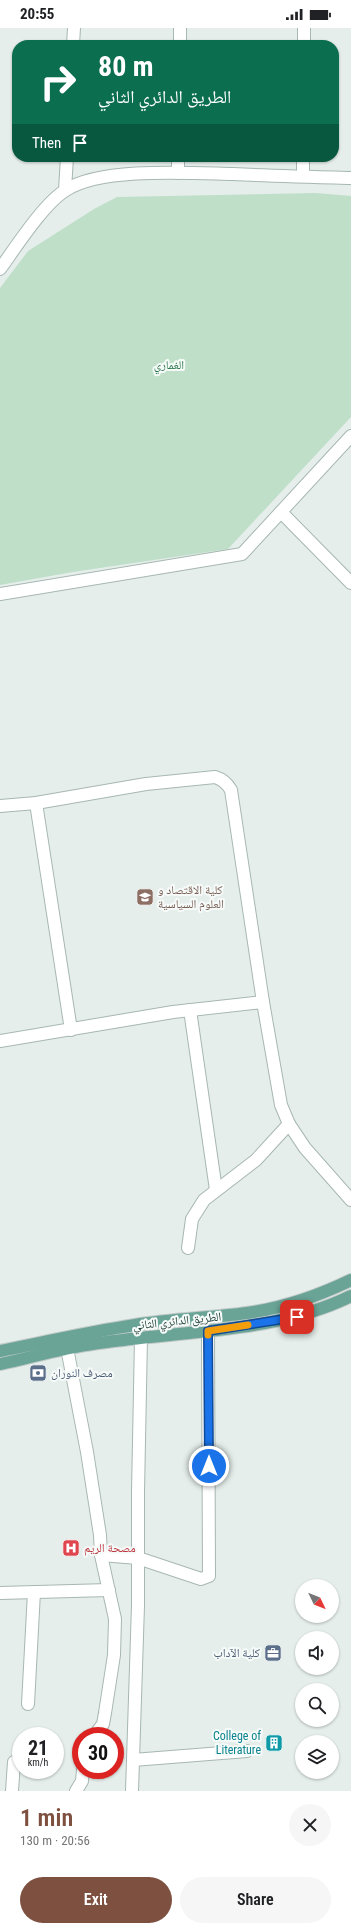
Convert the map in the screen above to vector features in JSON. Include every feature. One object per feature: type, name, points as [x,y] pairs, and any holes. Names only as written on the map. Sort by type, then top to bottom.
[{"type":"main road","name":"الطريق الدائري الثاني","points":[[0,1351],[81,1334],[136,1325],[248,1313],[292,1303],[328,1291],[351,1280]]},
{"type":"main road","name":"الطريق الدائري الثاني","points":[[0,1364],[66,1348],[141,1338],[177,1336],[297,1317],[331,1306],[351,1296]]},
{"type":"street","points":[[73,40],[74,28]]},
{"type":"street","points":[[180,28],[180,40]]},
{"type":"street","points":[[304,28],[304,40]]},
{"type":"street","points":[[65,190],[67,162]]},
{"type":"street","points":[[178,162],[178,173]]},
{"type":"street","points":[[303,162],[303,176]]},
{"type":"street","points":[[0,269],[44,211],[65,190],[100,178],[178,173],[351,178]]},
{"type":"street","points":[[0,594],[242,554],[351,436]]},
{"type":"street","points":[[281,512],[351,583]]},
{"type":"street","points":[[0,806],[36,802],[146,784],[215,777],[224,781],[231,790],[263,1002],[281,1105],[289,1124],[305,1148],[351,1200]]},
{"type":"street","points":[[36,802],[71,1030]]},
{"type":"street","points":[[0,1041],[190,1010],[263,1002]]},
{"type":"street","points":[[190,1010],[216,1190]]},
{"type":"street","points":[[188,1248],[192,1219],[204,1200],[256,1160],[289,1124]]},
{"type":"street","points":[[101,1555],[138,1558],[201,1579],[209,1576],[208,1331]]},
{"type":"street","points":[[132,1791],[135,1657],[138,1605],[141,1338]]},
{"type":"street","points":[[66,1348],[87,1452],[100,1535],[101,1555],[115,1619],[114,1655],[104,1720],[100,1727]]},
{"type":"street","points":[[0,1593],[109,1590]]},
{"type":"street","points":[[28,1704],[34,1592]]},
{"type":"street","points":[[114,1655],[135,1657]]},
{"type":"street","points":[[133,1760],[246,1751]]},
{"type":"street","points":[[12,1791],[13,1779]]},
{"type":"street","points":[[76,1791],[82,1779]]},
{"type":"green space","name":"الغماري","points":[[316,193],[351,196],[351,417],[228,549],[73,572],[0,585],[0,288],[28,251],[94,209],[117,197]]},
{"type":"slow traffic","points":[[208,1335],[208,1331],[248,1325]]},
{"type":"place","name":"كلية الاقتصاد و العلوم السياسية","points":[[145,897]]},
{"type":"place","name":"مصرف النوران","points":[[38,1373]]},
{"type":"place","name":"مصحة الريم","points":[[71,1548]]},
{"type":"place","name":"كلية الآداب","points":[[273,1653]]},
{"type":"place","name":"College of Literature","points":[[274,1743]]},
{"type":"route","points":[[209,1466],[208,1331],[297,1317]]}]
